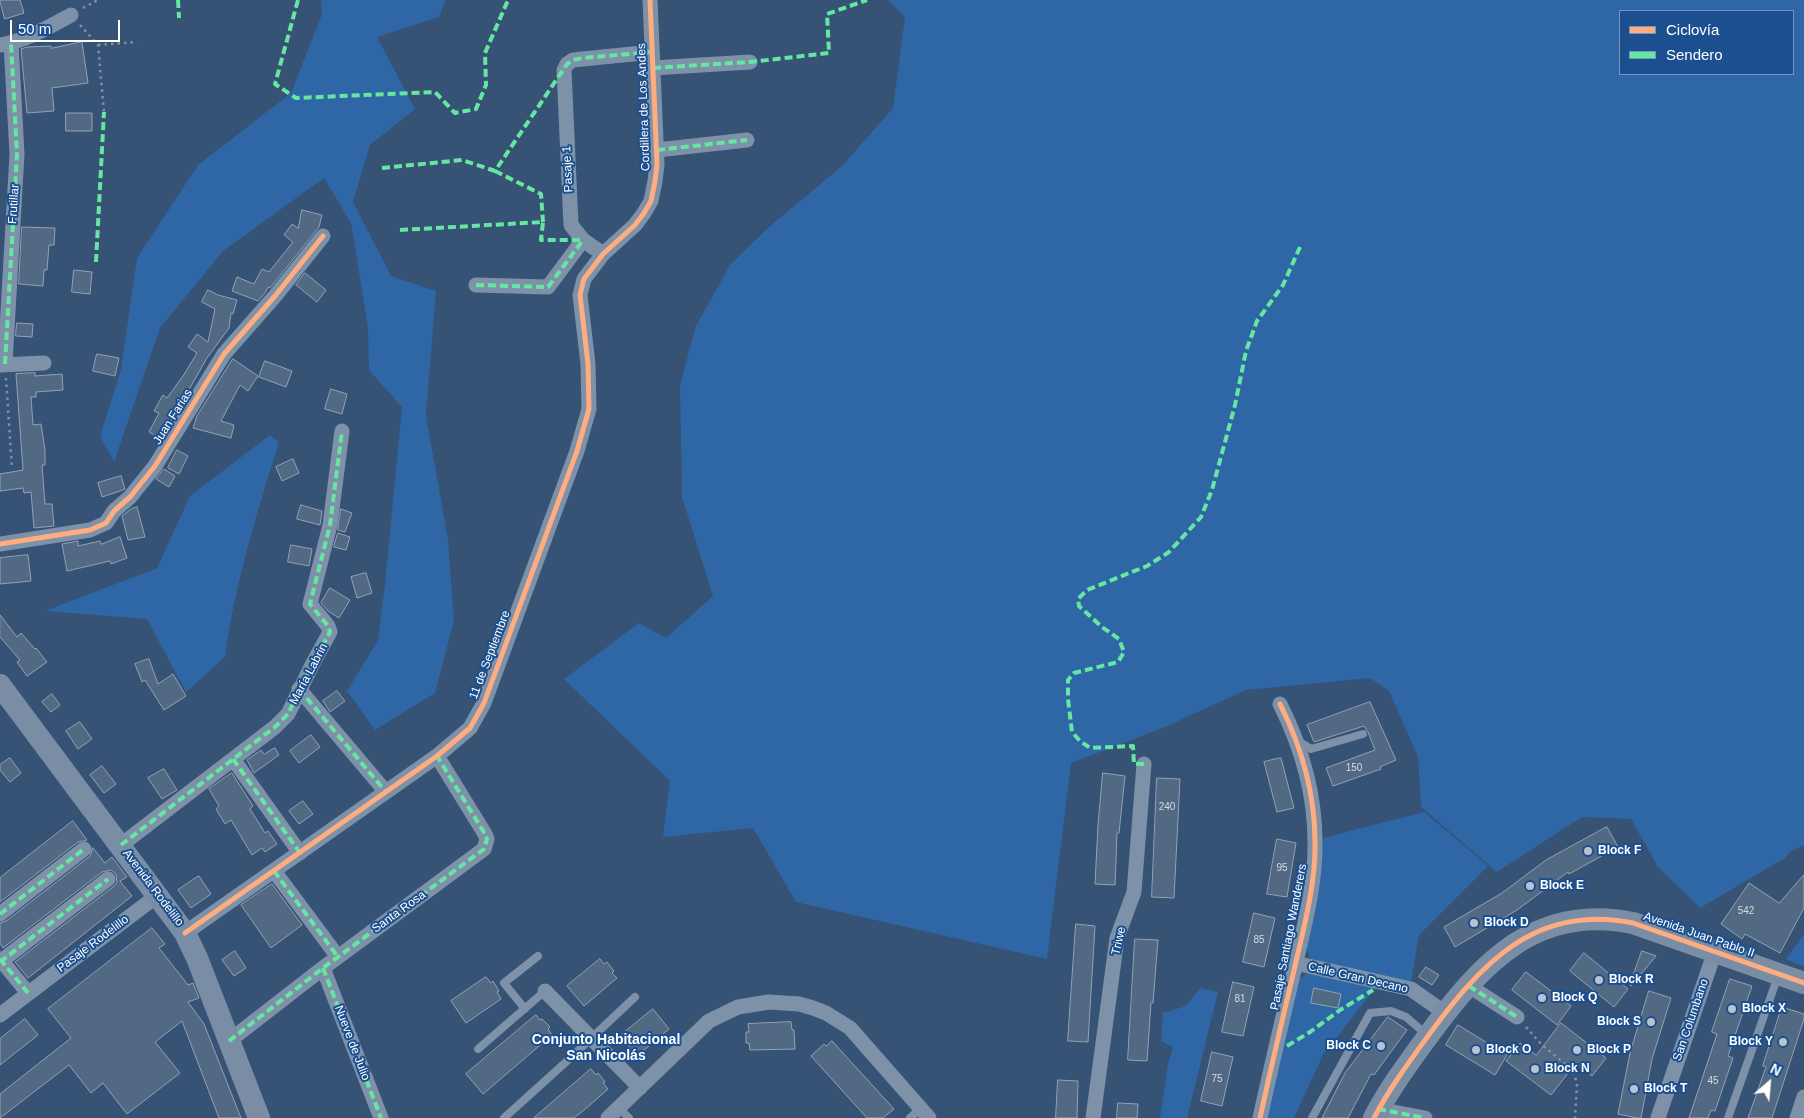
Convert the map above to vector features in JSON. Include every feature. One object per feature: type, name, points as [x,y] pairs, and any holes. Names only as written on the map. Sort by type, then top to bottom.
[{"type":"street","name":"Cordillera de Los Andes","points":[[603,254],[635,224],[651,200],[657,164],[650,0]]},
{"type":"street","points":[[6,44],[52,26],[71,15]]},
{"type":"street","name":"Frutillar","points":[[3,365],[17,154],[6,44]]},
{"type":"street","name":"Pasaje 1","points":[[603,254],[583,240],[571,224],[564,70],[567,64],[573,60],[652,52]]},
{"type":"street","points":[[653,68],[750,62]]},
{"type":"street","points":[[656,150],[747,140]]},
{"type":"street","name":"Juan Farias","points":[[0,544],[90,530],[106,523],[114,511],[130,497],[155,466],[224,354],[275,296],[323,236]]},
{"type":"street","points":[[476,285],[548,287],[583,240]]},
{"type":"street","name":"11 de Septiembre","points":[[185,933],[437,756],[470,728],[484,703],[576,451],[589,410],[588,364],[580,295],[584,280],[603,254]]},
{"type":"street","points":[[3,365],[44,363]]},
{"type":"street","name":"María Labrin","points":[[121,845],[275,728],[288,714],[299,689],[330,632],[328,626],[310,604],[330,525],[342,431]]},
{"type":"street","name":"Avenida Rodelillo","points":[[0,685],[185,933],[197,958],[259,1118]]},
{"type":"street","points":[[299,689],[386,792]]},
{"type":"street","name":"Pasaje Santiago Wanderers","points":[[1260,1118],[1295,963],[1314,864],[1315,843],[1312,800],[1303,758],[1280,704]]},
{"type":"street","name":"Santa Rosa","points":[[229,1040],[322,968],[484,849],[487,839],[485,834],[437,756]]},
{"type":"street","points":[[233,759],[300,852]]},
{"type":"street","name":"Triwe","points":[[1094,1118],[1118,938],[1134,892],[1144,764]]},
{"type":"street","points":[[0,914],[84,849]]},
{"type":"street","points":[[274,871],[338,957]]},
{"type":"street","points":[[28,994],[0,961],[108,879]]},
{"type":"street","name":"Pasaje Rodelillo","points":[[0,1015],[158,896]]},
{"type":"street","name":"Avenida Juan Pablo II","points":[[1376,1114],[1445,1012],[1490,963],[1523,938],[1556,924],[1574,920],[1611,919],[1633,923],[1804,983]]},
{"type":"street","name":"San Columbano","points":[[1658,1118],[1714,951]]},
{"type":"street","name":"Calle Gran Decano","points":[[1295,963],[1411,989],[1445,1012]]},
{"type":"street","name":"Nueve de Julio","points":[[322,968],[381,1118]]},
{"type":"street","points":[[1469,986],[1517,1017]]},
{"type":"street","points":[[545,991],[640,1088]]},
{"type":"street","points":[[619,1115],[640,1088],[709,1021],[723,1013],[746,1005],[785,1002],[799,1004],[826,1013],[850,1028],[920,1115]]},
{"type":"street","points":[[1797,1118],[1804,1097]]},
{"type":"street","points":[[1376,1114],[1425,1118]]},
{"type":"lane","points":[[1296,740],[1311,748],[1364,734]]},
{"type":"lane","points":[[525,1008],[504,983],[538,956]]},
{"type":"lane","points":[[1728,1118],[1779,974]]},
{"type":"lane","points":[[478,1049],[545,991]]},
{"type":"lane","points":[[504,1118],[634,997]]},
{"type":"lane","points":[[1312,1118],[1370,1013],[1392,1011],[1406,1017],[1428,1036]]},
{"type":"path","points":[[71,15],[98,45],[104,112]]},
{"type":"path","points":[[98,45],[137,42]]},
{"type":"path","points":[[3,365],[12,469]]},
{"type":"path","points":[[1517,1017],[1542,1045],[1569,1067],[1574,1074],[1577,1084],[1575,1118]]},
{"type":"shaded area","points":[[321,0],[446,0],[439,17],[377,37],[415,109],[370,145],[353,202],[391,276],[436,291],[426,415],[448,540],[454,621],[435,693],[375,730],[347,691],[378,640],[402,407],[369,370],[368,328],[351,223],[324,178],[223,251],[160,328],[114,462],[100,436],[121,370],[137,258],[198,165],[291,93],[322,14]]},
{"type":"shaded area","points":[[888,0],[1804,0],[1804,845],[1700,908],[1658,867],[1631,819],[1582,817],[1497,872],[1421,807],[1418,757],[1389,691],[1370,678],[1246,690],[1165,727],[1071,763],[1047,959],[796,902],[753,828],[663,837],[670,781],[564,679],[639,623],[666,638],[713,596],[682,497],[680,385],[696,326],[730,265],[769,227],[842,166],[893,108],[905,17]]},
{"type":"shaded area","points":[[270,435],[279,442],[241,575],[225,657],[186,692],[147,619],[45,611],[157,568],[190,496]]},
{"type":"shaded area","points":[[1424,812],[1488,866],[1419,935],[1411,982],[1311,960],[1306,948],[1321,870],[1323,838]]},
{"type":"shaded area","points":[[1804,934],[1804,967],[1786,959]]},
{"type":"shaded area","points":[[1309,972],[1376,987],[1323,1055],[1294,1118],[1265,1118],[1298,980]]},
{"type":"shaded area","points":[[1200,988],[1218,992],[1187,1118],[1160,1118],[1168,1064],[1173,1047],[1161,1041],[1163,1013],[1186,1006]]},
{"type":"building","points":[[0,0],[20,0],[24,13],[5,19]]},
{"type":"building","points":[[82,42],[88,83],[52,88],[54,111],[27,113],[21,49],[51,46],[51,48]]},
{"type":"building","points":[[66,113],[92,113],[92,131],[66,131]]},
{"type":"building","points":[[302,210],[322,215],[319,227],[270,288],[268,287],[258,301],[232,291],[237,277],[254,284],[262,269],[269,272],[293,242],[284,235],[292,224],[298,228]]},
{"type":"building","points":[[22,227],[55,228],[54,245],[49,245],[47,270],[44,270],[43,286],[19,284]]},
{"type":"building","points":[[74,270],[92,272],[90,294],[72,292]]},
{"type":"building","points":[[305,273],[326,290],[317,302],[296,285]]},
{"type":"building","points":[[208,290],[237,300],[233,314],[231,313],[229,328],[207,358],[161,439],[149,432],[159,413],[154,411],[163,395],[167,398],[197,353],[188,347],[197,334],[208,342],[215,309],[202,302]]},
{"type":"building","points":[[17,323],[33,324],[32,337],[16,336]]},
{"type":"building","points":[[97,354],[119,358],[115,376],[93,371]]},
{"type":"building","points":[[233,359],[258,376],[248,391],[240,385],[221,421],[234,425],[231,438],[193,428],[197,416]]},
{"type":"building","points":[[265,361],[292,371],[286,387],[259,377]]},
{"type":"building","points":[[35,373],[35,376],[62,374],[63,390],[36,392],[36,397],[31,397],[33,425],[41,424],[45,450],[45,465],[42,465],[45,504],[52,504],[54,526],[34,528],[31,492],[24,493],[23,488],[0,491],[0,474],[23,470],[16,374]]},
{"type":"building","points":[[331,389],[347,394],[342,414],[325,409]]},
{"type":"building","points":[[177,450],[188,456],[179,474],[168,468]]},
{"type":"building","points":[[293,459],[299,473],[282,481],[276,467]]},
{"type":"building","points":[[164,469],[175,476],[169,487],[156,479]]},
{"type":"building","points":[[121,476],[125,489],[102,497],[98,483]]},
{"type":"building","points":[[301,505],[322,511],[320,525],[297,519]]},
{"type":"building","points":[[137,507],[145,537],[128,540],[122,516]]},
{"type":"building","points":[[341,509],[352,513],[345,532],[338,530]]},
{"type":"building","points":[[338,533],[350,537],[346,550],[334,547]]},
{"type":"building","points":[[120,537],[127,558],[111,564],[110,561],[67,571],[62,544],[78,541],[78,546],[100,541],[101,544]]},
{"type":"building","points":[[291,545],[312,549],[309,566],[288,562]]},
{"type":"building","points":[[28,555],[31,581],[0,584],[0,558]]},
{"type":"building","points":[[366,573],[372,593],[357,598],[351,577]]},
{"type":"building","points":[[330,588],[350,600],[339,618],[328,611],[321,603]]},
{"type":"building","points":[[0,615],[17,637],[21,633],[47,662],[27,676],[17,662],[20,660],[0,637]]},
{"type":"building","points":[[149,659],[158,684],[173,674],[186,696],[164,710],[145,680],[142,682],[135,664]]},
{"type":"building","points":[[337,691],[345,701],[330,712],[323,701]]},
{"type":"building","points":[[52,694],[60,705],[51,712],[42,702]]},
{"type":"building","points":[[1370,702],[1396,760],[1380,767],[1381,769],[1333,786],[1326,768],[1375,750],[1368,732],[1364,726],[1314,742],[1307,725]]},
{"type":"building","points":[[80,722],[92,739],[78,749],[66,731]]},
{"type":"building","points":[[311,735],[320,747],[299,763],[290,751]]},
{"type":"building","points":[[275,748],[279,755],[254,773],[247,760],[261,750],[264,754]]},
{"type":"building","points":[[10,758],[21,773],[10,782],[0,770],[0,765]]},
{"type":"building","points":[[1281,758],[1294,808],[1277,812],[1264,762]]},
{"type":"building","points":[[102,766],[116,784],[104,793],[90,775]]},
{"type":"building","points":[[164,769],[177,790],[162,799],[148,778]]},
{"type":"building","points":[[232,773],[253,806],[250,809],[265,833],[268,831],[277,844],[265,852],[262,848],[252,855],[231,820],[225,824],[216,809],[219,806],[209,789]]},
{"type":"building","points":[[1103,773],[1125,776],[1119,833],[1117,833],[1115,885],[1095,884]]},
{"type":"building","points":[[1157,778],[1180,779],[1174,898],[1152,897]]},
{"type":"building","points":[[303,801],[313,814],[299,824],[289,811]]},
{"type":"building","points":[[73,821],[87,840],[78,842],[0,902],[0,878]]},
{"type":"building","points":[[1607,827],[1618,847],[1569,874],[1568,872],[1517,910],[1455,947],[1444,927],[1502,893],[1546,860]]},
{"type":"building","points":[[1277,839],[1296,843],[1287,897],[1267,894]]},
{"type":"building","points":[[93,848],[105,863],[112,857],[127,877],[120,881],[132,896],[28,978],[15,962],[114,886],[117,882],[116,874],[111,870],[102,872],[3,948],[0,943],[0,923],[6,921],[90,856]]},
{"type":"building","points":[[1804,875],[1804,908],[1780,953],[1745,934],[1742,939],[1721,924],[1749,883],[1779,903]]},
{"type":"building","points":[[199,876],[211,894],[191,908],[178,890]]},
{"type":"building","points":[[272,884],[302,925],[271,948],[241,905]]},
{"type":"building","points":[[1254,913],[1275,918],[1264,967],[1243,962]]},
{"type":"building","points":[[1076,924],[1095,926],[1088,1042],[1068,1041]]},
{"type":"building","points":[[152,928],[165,944],[159,948],[188,985],[193,983],[199,998],[188,1002],[204,1024],[241,1118],[219,1118],[182,1021],[155,1042],[180,1073],[127,1114],[103,1083],[91,1093],[69,1065],[0,1118],[0,1094],[71,1038],[48,1009]]},
{"type":"building","points":[[1135,939],[1158,940],[1147,1061],[1128,1060]]},
{"type":"building","points":[[235,951],[246,968],[234,976],[222,960]]},
{"type":"building","points":[[1642,951],[1656,956],[1631,986],[1630,985]]},
{"type":"building","name":"Block R","points":[[1584,953],[1628,989],[1614,1007],[1570,971]]},
{"type":"building","points":[[600,959],[604,964],[607,962],[614,971],[612,973],[617,978],[584,1006],[567,986]]},
{"type":"building","points":[[1426,967],[1439,975],[1432,985],[1419,977]]},
{"type":"building","name":"Block Q","points":[[1526,972],[1571,1006],[1557,1025],[1512,990]]},
{"type":"building","points":[[486,977],[491,983],[493,981],[501,999],[466,1023],[451,1001]]},
{"type":"building","points":[[1730,979],[1752,986],[1728,1056],[1733,1058],[1715,1111],[1711,1110],[1708,1118],[1689,1118],[1717,1034],[1712,1032]]},
{"type":"building","points":[[1233,982],[1254,987],[1243,1036],[1222,1032]]},
{"type":"building","points":[[1314,988],[1341,994],[1338,1008],[1311,1003]]},
{"type":"building","points":[[1649,991],[1671,998],[1652,1059],[1641,1118],[1637,1118],[1618,1114],[1630,1053]]},
{"type":"building","points":[[1782,1007],[1804,1014],[1804,1019],[1772,1118],[1748,1118],[1766,1067],[1763,1066]]},
{"type":"building","points":[[653,1009],[669,1029],[637,1056],[620,1036]]},
{"type":"building","points":[[536,1015],[550,1027],[548,1029],[552,1035],[483,1094],[466,1074]]},
{"type":"building","points":[[1388,1017],[1407,1030],[1374,1075],[1371,1074],[1348,1118],[1322,1118],[1345,1073]]},
{"type":"building","points":[[25,1019],[38,1035],[0,1065],[0,1039]]},
{"type":"building","points":[[791,1022],[792,1030],[794,1030],[795,1049],[750,1050],[749,1043],[746,1043],[746,1032],[749,1032],[748,1024]]},
{"type":"building","points":[[1561,1023],[1606,1058],[1592,1076],[1576,1063],[1551,1095],[1506,1061],[1520,1043],[1536,1055]]},
{"type":"building","name":"Block O","points":[[1458,1025],[1507,1055],[1495,1075],[1446,1045]]},
{"type":"building","points":[[832,1041],[894,1109],[883,1118],[867,1118],[811,1056],[824,1044],[826,1046]]},
{"type":"building","points":[[1212,1052],[1233,1057],[1222,1106],[1201,1101]]},
{"type":"building","points":[[591,1069],[596,1075],[598,1073],[608,1089],[590,1105],[574,1118],[534,1118]]},
{"type":"building","points":[[1058,1080],[1078,1081],[1077,1118],[1056,1118]]},
{"type":"building","points":[[1118,1103],[1138,1104],[1137,1118],[1117,1118]]},
{"type":"marked path","points":[[178,0],[179,18]]},
{"type":"marked path","points":[[298,0],[275,84],[296,98],[435,92],[455,113],[476,109],[486,85],[485,53],[508,0]]},
{"type":"marked path","points":[[653,68],[750,62],[829,53],[827,14],[867,0]]},
{"type":"marked path","points":[[5,364],[17,154],[11,43]]},
{"type":"marked path","points":[[382,168],[462,160],[495,171],[567,64],[573,60],[583,58],[652,52]]},
{"type":"marked path","points":[[96,262],[104,112]]},
{"type":"marked path","points":[[657,150],[747,140]]},
{"type":"marked path","points":[[495,171],[541,194],[543,222]]},
{"type":"marked path","points":[[400,230],[543,222],[541,240],[583,240]]},
{"type":"marked path","points":[[476,285],[548,287],[583,240]]},
{"type":"marked path","points":[[1144,764],[1134,764],[1133,746],[1090,748],[1072,732],[1068,680],[1074,673],[1118,662],[1124,652],[1119,639],[1102,627],[1079,606],[1078,599],[1087,590],[1147,566],[1169,552],[1201,517],[1212,490],[1235,405],[1246,351],[1257,321],[1283,285],[1300,247]]},
{"type":"marked path","points":[[121,845],[275,727],[288,714],[330,632],[328,626],[310,604],[330,525],[342,431]]},
{"type":"marked path","points":[[299,689],[386,792]]},
{"type":"marked path","points":[[229,1041],[323,968],[484,849],[487,839],[485,834],[437,756]]},
{"type":"marked path","points":[[233,759],[300,853]]},
{"type":"marked path","points":[[0,914],[84,849]]},
{"type":"marked path","points":[[274,871],[338,957]]},
{"type":"marked path","points":[[0,962],[108,879]]},
{"type":"marked path","points":[[0,959],[28,993]]},
{"type":"marked path","points":[[323,968],[381,1118]]},
{"type":"marked path","points":[[1469,986],[1517,1017]]},
{"type":"marked path","points":[[1287,1046],[1373,990]]},
{"type":"marked path","points":[[1378,1109],[1425,1118]]},
{"type":"cycle path","points":[[185,933],[437,756],[470,728],[484,703],[577,451],[589,409],[588,364],[580,295],[584,279],[603,254],[635,225],[651,201],[657,164],[650,0]]},
{"type":"cycle path","points":[[0,544],[90,530],[106,523],[114,511],[130,497],[155,466],[224,354],[275,296],[323,236]]},
{"type":"cycle path","points":[[1260,1118],[1306,920],[1315,857],[1313,806],[1310,788],[1295,737],[1280,704]]},
{"type":"cycle path","points":[[1374,1118],[1393,1086],[1448,1010],[1490,963],[1514,945],[1539,931],[1567,922],[1598,919],[1633,923],[1804,983]]},
{"type":"place","name":"Block F","points":[[1588,851]]},
{"type":"place","name":"Block E","points":[[1530,886]]},
{"type":"place","name":"Block D","points":[[1474,923]]},
{"type":"place","name":"Block R","points":[[1599,980]]},
{"type":"place","name":"Block Q","points":[[1542,998]]},
{"type":"place","name":"Block X","points":[[1732,1009]]},
{"type":"place","name":"Block S","points":[[1651,1022]]},
{"type":"place","name":"Block Y","points":[[1783,1042]]},
{"type":"place","name":"Block C","points":[[1381,1046]]},
{"type":"place","name":"Block O","points":[[1476,1050]]},
{"type":"place","name":"Block P","points":[[1577,1050]]},
{"type":"place","name":"Block N","points":[[1535,1069]]},
{"type":"place","name":"Block T","points":[[1634,1089]]},
{"type":"district","name":"Conjunto Habitacional San Nicolás","points":[[606,1048]]}]
